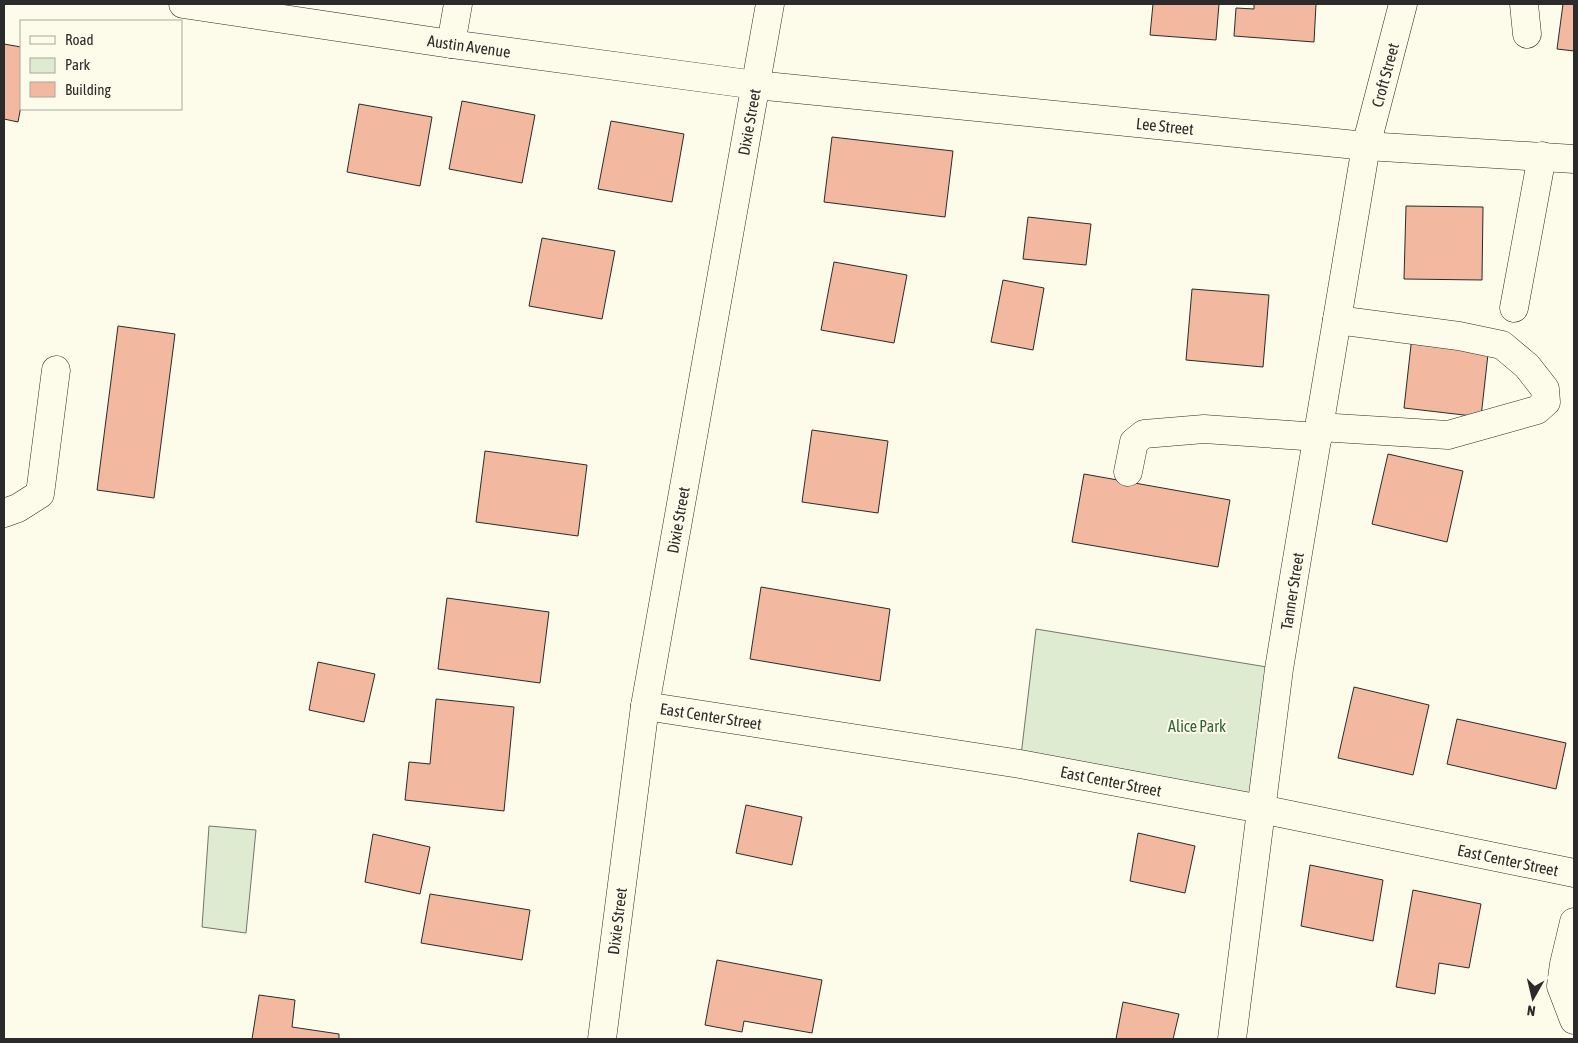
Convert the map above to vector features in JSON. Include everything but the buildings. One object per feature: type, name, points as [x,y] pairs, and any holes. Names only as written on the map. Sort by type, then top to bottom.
[{"type":"street","name":"Austin Avenue","points":[[183,4],[451,44],[756,85]]},
{"type":"street","points":[[451,44],[458,4]]},
{"type":"street","name":"Dixie Street","points":[[602,1039],[644,706],[770,4]]},
{"type":"street","name":"Croft Street","points":[[1366,146],[1403,4]]},
{"type":"street","points":[[1524,4],[1526,34]]},
{"type":"street","name":"Lee Street","points":[[756,85],[1366,146],[1574,159]]},
{"type":"street","name":"Tanner Street","points":[[1232,1039],[1279,669],[1366,146]]},
{"type":"street","points":[[1514,308],[1542,156]]},
{"type":"street","points":[[1128,472],[1134,442],[1144,434],[1204,429],[1448,435],[1537,410],[1546,402],[1546,389],[1527,366],[1502,345],[1459,336],[1337,320]]},
{"type":"street","points":[[4,513],[18,508],[40,494],[56,370]]},
{"type":"street","name":"East Center Street","points":[[644,706],[1020,764],[1261,809],[1574,873]]},
{"type":"street","points":[[1574,922],[1561,986],[1574,1019]]},
{"type":"green space","name":"Alice Park","points":[[1036,629],[1279,669],[1261,809],[1020,764]]},
{"type":"green space","points":[[209,826],[256,830],[246,933],[202,927]]}]
